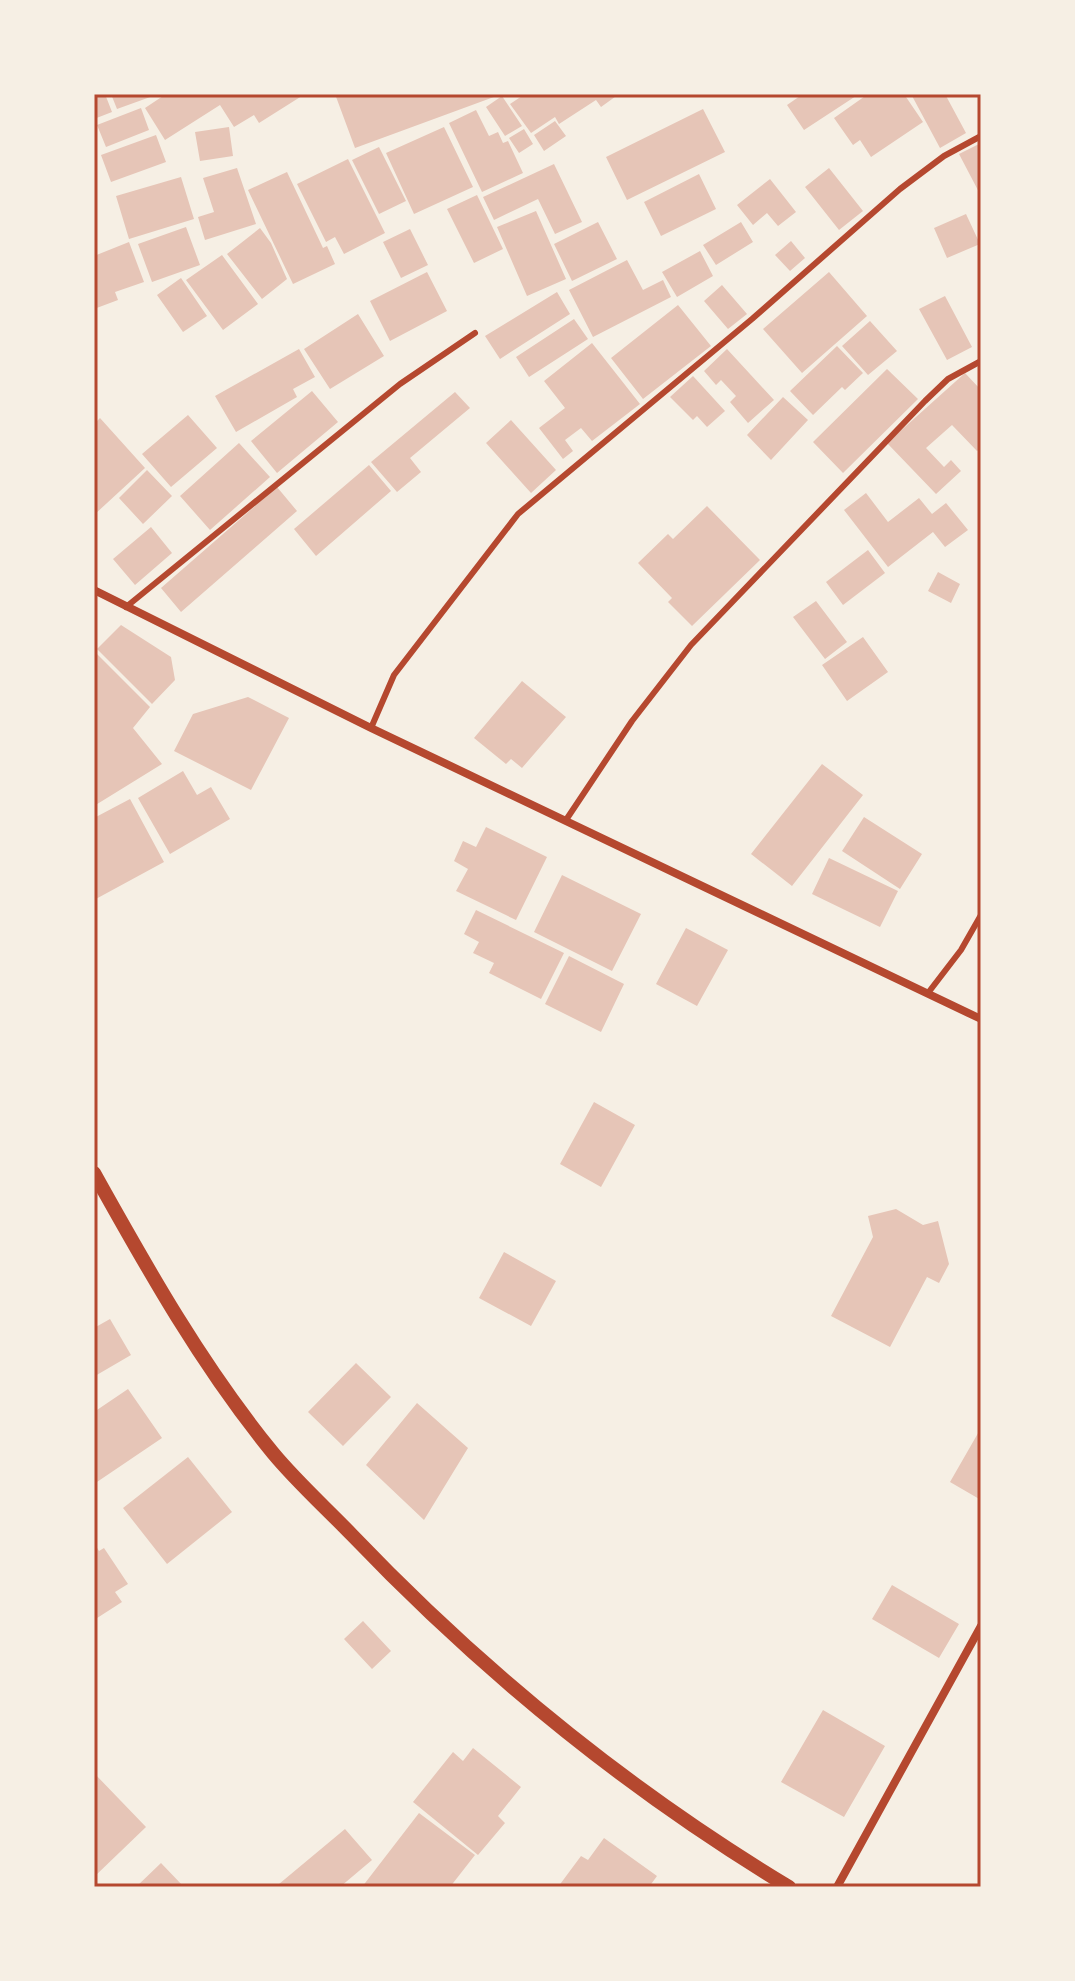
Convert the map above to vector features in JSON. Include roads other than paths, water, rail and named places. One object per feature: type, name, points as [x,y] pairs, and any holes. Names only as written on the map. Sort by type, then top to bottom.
[{"type":"street","points":[[94,590],[371,728],[981,1019]]},
{"type":"street","points":[[94,1173],[173,1314],[273,1453],[397,1582],[525,1698],[613,1769],[700,1833],[789,1887]]},
{"type":"street","points":[[837,1887],[981,1626]]},
{"type":"lane","points":[[371,728],[394,675],[518,514],[752,319],[900,189],[944,156],[981,136]]},
{"type":"lane","points":[[126,607],[400,384],[475,333]]},
{"type":"lane","points":[[566,820],[632,721],[691,645],[925,401],[948,379],[981,361]]},
{"type":"lane","points":[[928,993],[961,950],[981,915]]}]
